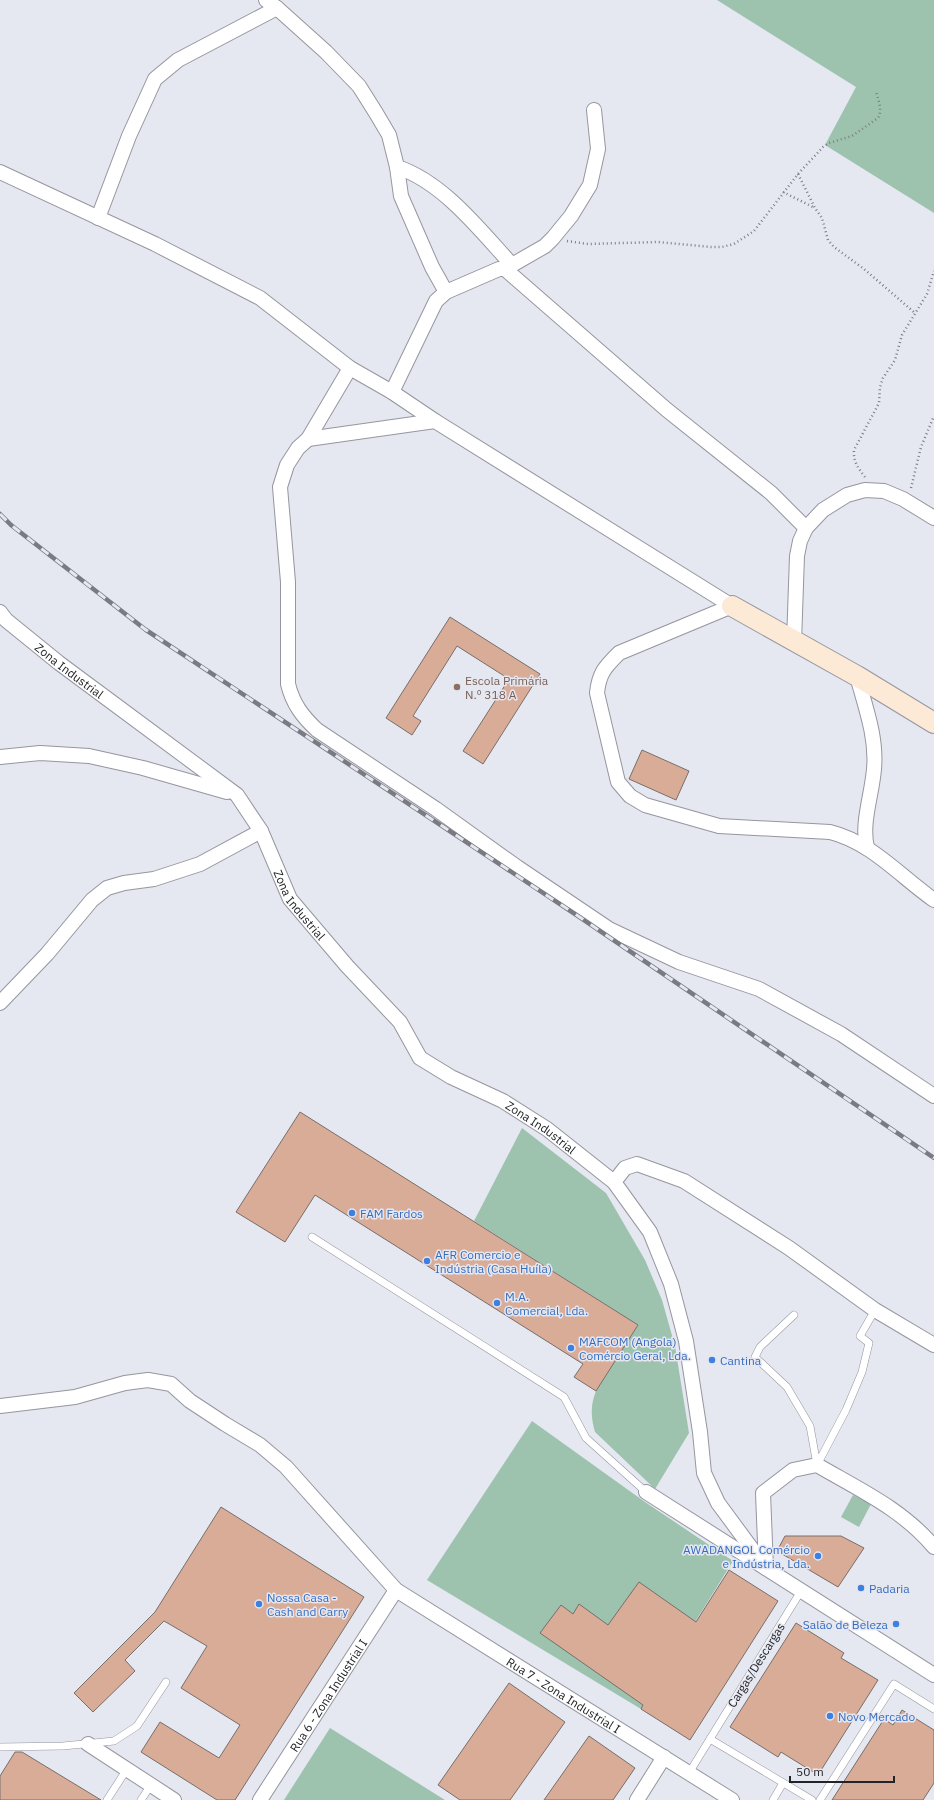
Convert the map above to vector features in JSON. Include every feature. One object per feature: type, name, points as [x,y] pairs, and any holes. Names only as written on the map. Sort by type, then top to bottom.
[{"type":"street","points":[[98,218],[129,136],[155,79],[178,60],[271,4],[326,52],[359,86],[389,135],[397,167],[401,196],[432,266],[446,292]]},
{"type":"street","points":[[392,392],[436,301],[446,292],[499,269],[509,267],[545,246],[571,216],[590,185],[598,149],[594,110]]},
{"type":"street","points":[[397,167],[409,171],[427,181],[463,212],[509,267],[667,410],[771,493],[806,528]]},
{"type":"street","points":[[0,172],[155,244],[260,298],[350,368],[392,392],[435,421],[732,606],[857,676],[934,723]]},
{"type":"street","points":[[350,368],[308,439],[298,448],[287,465],[280,487],[288,582],[288,684],[291,698],[301,715],[317,730],[436,809],[517,867],[610,929],[679,962],[759,989],[841,1034],[934,1096]]},
{"type":"street","points":[[308,439],[435,421]]},
{"type":"street","points":[[794,642],[797,556],[800,540],[806,528],[823,510],[847,495],[865,490],[884,491],[908,502],[934,518]]},
{"type":"street","points":[[732,606],[619,654],[605,667],[599,680],[597,693],[618,782],[630,796],[645,805],[719,826],[830,832],[841,835],[867,848],[934,900]]},
{"type":"street","name":"Zona Industrial","points":[[0,612],[6,620],[59,663],[237,795],[261,831],[290,899],[347,966],[400,1022],[420,1058],[451,1077],[504,1101],[547,1130],[614,1182],[650,1232],[671,1284],[686,1341],[700,1432],[704,1473],[718,1503],[766,1568]]},
{"type":"street","points":[[857,676],[871,725],[874,756],[871,797],[864,826],[864,837],[867,848]]},
{"type":"street","points":[[0,757],[40,753],[89,756],[143,768],[237,795]]},
{"type":"street","points":[[0,1003],[47,954],[92,900],[107,888],[154,879],[200,864],[261,831]]},
{"type":"street","points":[[614,1182],[625,1168],[636,1164],[684,1181],[789,1248],[875,1310],[934,1345]]},
{"type":"street","name":"Rua 7 - Zona Industrial I","points":[[0,1406],[75,1397],[125,1383],[148,1380],[171,1384],[202,1408],[260,1445],[286,1467],[396,1590],[732,1800]]},
{"type":"street","points":[[766,1568],[763,1493],[793,1470],[817,1465],[887,1505],[919,1529],[934,1547]]},
{"type":"street","points":[[646,1492],[934,1675]]},
{"type":"street","name":"Rua 6 - Zona Industrial I","points":[[260,1800],[396,1590]]},
{"type":"street","points":[[88,1744],[174,1800]]},
{"type":"street","points":[[637,1800],[664,1757]]},
{"type":"lane","points":[[312,1236],[564,1397],[586,1438],[646,1492]]},
{"type":"lane","points":[[817,1465],[846,1410],[862,1372],[869,1343],[860,1336],[875,1310]]},
{"type":"lane","points":[[794,1315],[760,1347],[755,1357],[787,1387],[810,1426],[817,1465]]},
{"type":"lane","name":"Cargas/Descargas","points":[[689,1773],[801,1591]]},
{"type":"lane","points":[[0,1747],[88,1744],[114,1741],[137,1726],[166,1682]]},
{"type":"lane","points":[[820,1800],[894,1684],[934,1709]]},
{"type":"lane","points":[[710,1739],[812,1800]]},
{"type":"lane","points":[[107,1800],[127,1770]]},
{"type":"lane","points":[[773,1800],[783,1783]]},
{"type":"lane","points":[[142,1800],[151,1785]]},
{"type":"path","points":[[553,238],[588,244],[658,242],[722,247],[734,244],[754,231],[798,174],[826,145],[852,136],[878,118],[880,108],[876,91]]},
{"type":"path","points":[[798,174],[815,208],[822,218],[828,240],[834,248],[864,270],[915,313]]},
{"type":"path","points":[[783,192],[815,208]]},
{"type":"path","points":[[875,491],[856,464],[853,457],[854,450],[879,403],[880,387],[883,378],[895,360],[902,335],[927,294],[934,271]]},
{"type":"path","points":[[908,502],[921,447],[934,416]]},
{"type":"green space","points":[[717,0],[934,0],[934,213],[825,145],[856,87]]},
{"type":"green space","points":[[522,1128],[606,1193],[645,1260],[662,1300],[675,1346],[689,1433],[655,1489],[595,1432],[592,1417],[592,1407],[596,1391],[638,1325],[474,1221]]},
{"type":"green space","points":[[532,1421],[645,1502],[733,1561],[641,1709],[427,1580]]},
{"type":"green space","points":[[853,1495],[871,1504],[859,1527],[841,1517]]},
{"type":"green space","points":[[330,1728],[445,1800],[284,1800]]},
{"type":"building","points":[[450,617],[540,674],[483,764],[463,751],[509,679],[457,646],[413,716],[421,721],[412,735],[386,718]]},
{"type":"building","points":[[642,750],[689,771],[676,800],[629,779]]},
{"type":"building","points":[[300,1112],[638,1325],[596,1391],[574,1377],[583,1364],[315,1195],[285,1242],[236,1212]]},
{"type":"building","name":"Nossa Casa - Cash and Carry","points":[[221,1507],[364,1597],[235,1800],[217,1800],[141,1752],[160,1722],[219,1758],[240,1725],[181,1688],[207,1646],[164,1621],[125,1660],[135,1671],[93,1712],[74,1693],[155,1612]]},
{"type":"building","points":[[785,1536],[841,1536],[864,1548],[838,1587],[777,1551]]},
{"type":"building","points":[[729,1570],[778,1601],[690,1740],[641,1709],[643,1705],[540,1633],[561,1605],[573,1614],[579,1604],[608,1625],[639,1582],[696,1622]]},
{"type":"building","points":[[796,1623],[844,1653],[841,1658],[878,1680],[818,1775],[781,1752],[778,1757],[730,1727]]},
{"type":"building","points":[[509,1683],[565,1722],[510,1800],[460,1800],[438,1785]]},
{"type":"building","points":[[902,1710],[934,1730],[934,1783],[923,1800],[832,1800],[884,1719],[893,1725]]},
{"type":"building","points":[[589,1736],[635,1768],[613,1800],[544,1800]]},
{"type":"building","points":[[15,1752],[22,1752],[101,1800],[0,1800],[0,1776]]},
{"type":"railway","points":[[0,514],[11,525],[146,630],[581,918],[934,1158]]},
{"type":"place","name":"Escola Primária N.º 318 A","points":[[457,687]]},
{"type":"place","name":"FAM Fardos","points":[[352,1213]]},
{"type":"place","name":"AFR Comercio e Indústria (Casa Huíla)","points":[[427,1261]]},
{"type":"place","name":"M.A. Comercial, Lda.","points":[[497,1303]]},
{"type":"place","name":"MAFCOM (Angola) Comércio Geral, Lda.","points":[[571,1348]]},
{"type":"place","name":"Cantina","points":[[712,1360]]},
{"type":"place","name":"AWADANGOL Comércio e Indústria, Lda.","points":[[818,1556]]},
{"type":"place","name":"Padaria","points":[[861,1588]]},
{"type":"place","name":"Nossa Casa - Cash and Carry","points":[[259,1604]]},
{"type":"place","name":"Salão de Beleza","points":[[896,1624]]},
{"type":"place","name":"Novo Mercado","points":[[830,1716]]}]
